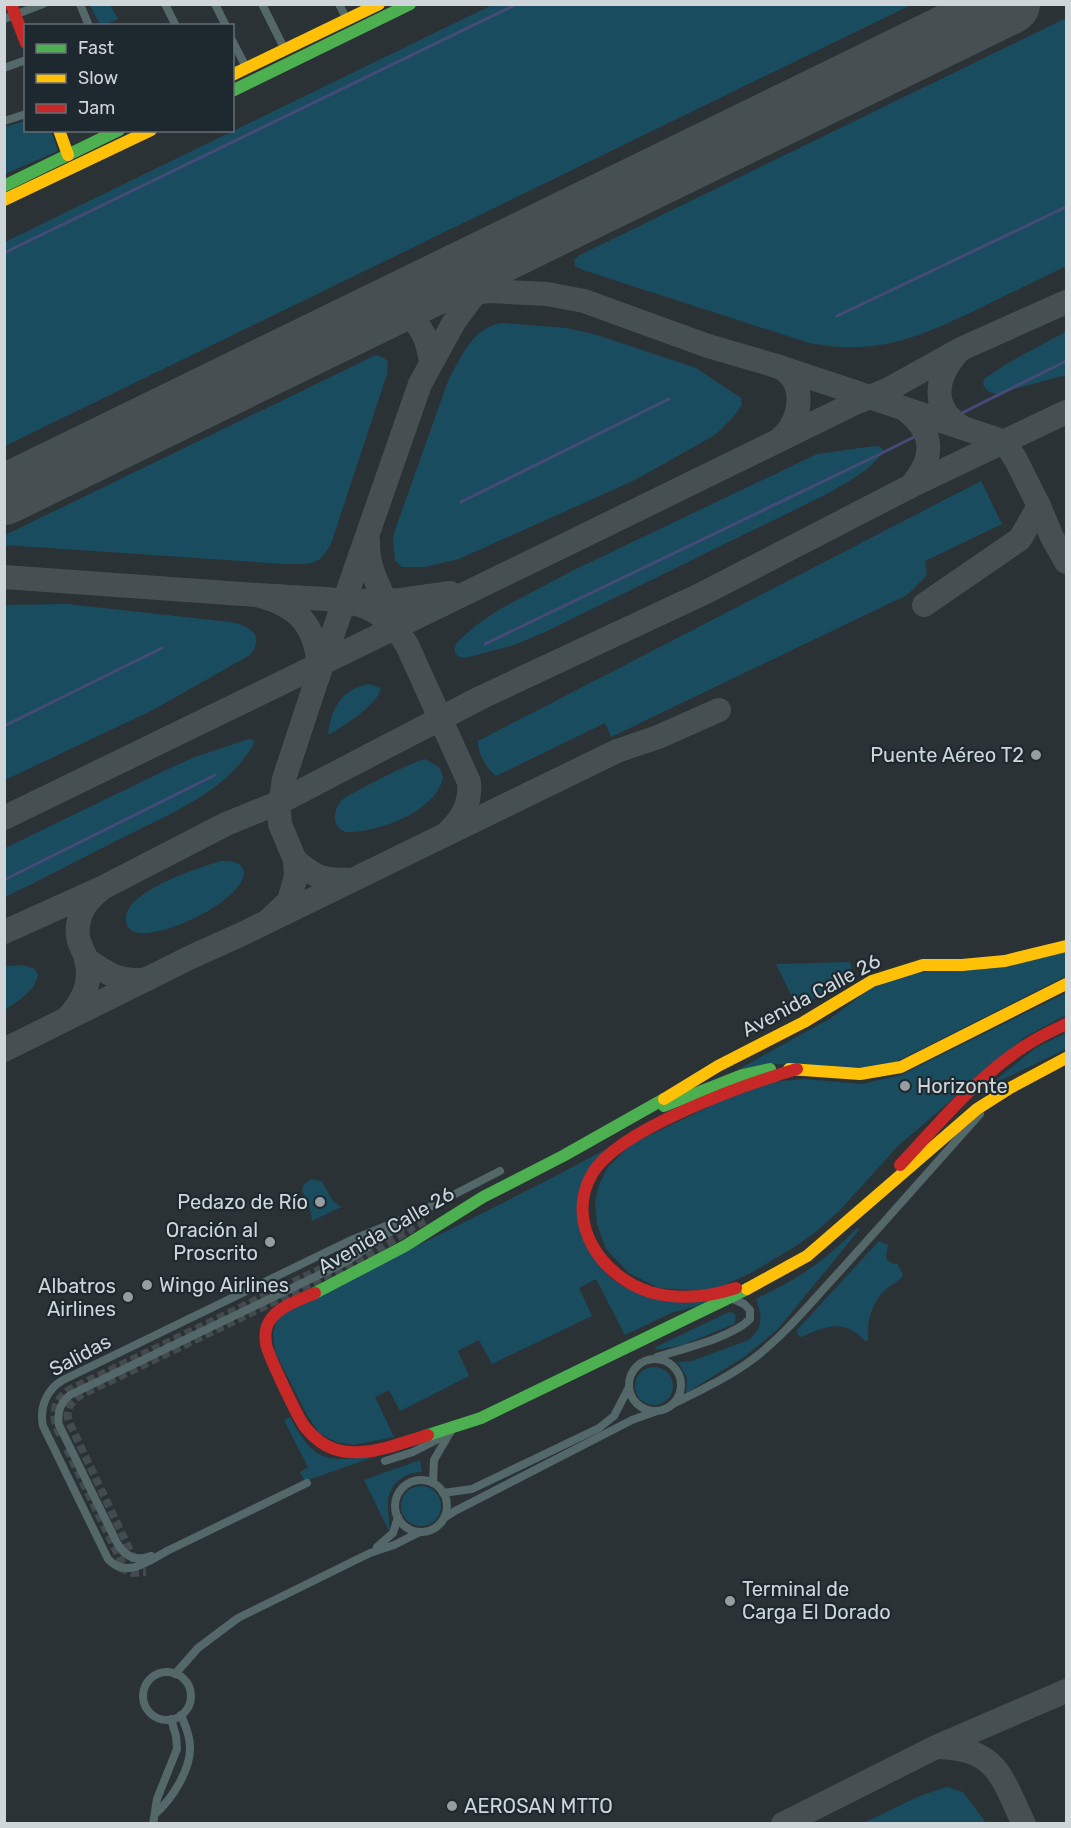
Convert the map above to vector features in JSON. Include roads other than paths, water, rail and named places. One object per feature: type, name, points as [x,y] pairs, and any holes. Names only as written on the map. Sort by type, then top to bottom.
[{"type":"main road","points":[[234,74],[379,4]]},
{"type":"main road","points":[[234,90],[410,4]]},
{"type":"main road","points":[[10,13],[24,39]]},
{"type":"main road","points":[[59,132],[68,155]]},
{"type":"main road","points":[[4,186],[115,132]]},
{"type":"main road","points":[[4,200],[147,132]]},
{"type":"main road","name":"Avenida Calle 26","points":[[1066,946],[1005,961],[962,965],[923,965],[885,975],[846,995],[804,1022],[718,1066],[563,1156],[483,1197],[405,1246],[277,1312],[268,1323],[265,1342],[304,1426],[315,1439],[328,1447],[344,1452],[372,1451],[481,1418],[731,1298],[807,1256],[968,1116],[993,1099],[1066,1058]]},
{"type":"main road","name":"Avenida Calle 26","points":[[626,1121],[750,1072],[770,1069],[860,1074],[901,1067],[1066,984]]},
{"type":"main road","name":"Avenida Calle 26","points":[[838,1230],[986,1077],[1019,1050],[1066,1024]]},
{"type":"main road","points":[[772,1276],[707,1295],[670,1296],[643,1288],[622,1278],[597,1257],[585,1235],[582,1205],[592,1174],[602,1162],[628,1140],[746,1084],[797,1070]]},
{"type":"street","points":[[10,13],[43,4]]},
{"type":"street","points":[[80,4],[87,24]]},
{"type":"street","points":[[215,4],[225,24]]},
{"type":"street","points":[[262,4],[285,50]]},
{"type":"street","points":[[339,4],[347,20]]},
{"type":"street","points":[[169,6],[175,24]]},
{"type":"street","points":[[234,44],[247,69]]},
{"type":"street","points":[[4,68],[24,61]]},
{"type":"street","points":[[4,121],[24,115]]},
{"type":"street","name":"Avenida Calle 26","points":[[674,1404],[722,1379],[754,1358],[775,1340],[889,1217],[993,1099]]},
{"type":"street","name":"Salidas","points":[[308,1483],[167,1551],[143,1565],[132,1568],[120,1567],[108,1559],[43,1425],[43,1407],[51,1389],[63,1380],[330,1250],[420,1212],[500,1171]]},
{"type":"street","name":"Salidas","points":[[167,1551],[138,1559],[126,1555],[120,1548],[59,1425],[58,1412],[63,1402],[70,1395],[346,1262],[420,1212]]},
{"type":"street","points":[[657,1411],[642,1408],[635,1403],[628,1389],[628,1380],[638,1364],[719,1336],[746,1323],[750,1319],[750,1310],[744,1304],[731,1298]]},
{"type":"street","points":[[175,1674],[198,1648],[230,1623],[370,1553],[394,1545],[420,1532],[434,1529],[444,1518],[455,1511],[632,1420],[666,1409],[674,1404],[679,1396],[681,1378],[671,1364],[654,1358]]},
{"type":"street","points":[[443,1492],[472,1490],[599,1428],[614,1416],[628,1389]]},
{"type":"street","points":[[385,1461],[413,1452],[481,1418]]},
{"type":"street","points":[[433,1483],[434,1460],[449,1434]]},
{"type":"street","points":[[370,1553],[388,1539],[395,1528],[398,1518],[395,1502],[403,1487],[417,1480],[433,1483],[443,1492],[447,1510],[444,1518]]},
{"type":"street","points":[[398,1518],[407,1528],[420,1532]]},
{"type":"street","points":[[158,1674],[175,1674],[184,1680],[191,1695],[188,1706],[181,1715],[171,1719],[159,1719],[144,1703],[144,1691],[149,1681],[158,1674]]},
{"type":"street","points":[[156,1813],[173,1795],[189,1760],[189,1738],[181,1715]]},
{"type":"street","points":[[153,1824],[157,1799],[177,1749],[171,1719]]},
{"type":"waterway","points":[[4,253],[517,4]]},
{"type":"waterway","points":[[837,316],[1066,207]]},
{"type":"waterway","points":[[485,644],[878,455],[1066,361]]},
{"type":"waterway","points":[[461,502],[669,399]]},
{"type":"waterway","points":[[4,726],[162,648]]},
{"type":"waterway","points":[[4,880],[215,775]]},
{"type":"tunnel","points":[[407,1230],[425,1221]]},
{"type":"tunnel","points":[[350,1244],[410,1226]]},
{"type":"tunnel","points":[[135,1561],[69,1422],[68,1410],[71,1403],[81,1395],[354,1263],[412,1229]]},
{"type":"tunnel","points":[[60,1435],[55,1422],[55,1410],[59,1400],[69,1390],[354,1253]]},
{"type":"tunnel","points":[[67,1449],[121,1561],[131,1569]]},
{"type":"tunnel","points":[[120,1568],[133,1573],[146,1572]]},
{"type":"place","name":"Puente Aéreo T2","points":[[1036,755]]},
{"type":"place","name":"Horizonte","points":[[905,1086]]},
{"type":"place","name":"Pedazo de Río","points":[[320,1202]]},
{"type":"place","name":"Oración al Proscrito","points":[[270,1242]]},
{"type":"place","name":"Wingo Airlines","points":[[147,1285]]},
{"type":"place","name":"Albatros Airlines","points":[[128,1297]]},
{"type":"place","name":"Terminal de Carga El Dorado","points":[[730,1601]]},
{"type":"place","name":"AEROSAN MTTO","points":[[452,1806]]}]
